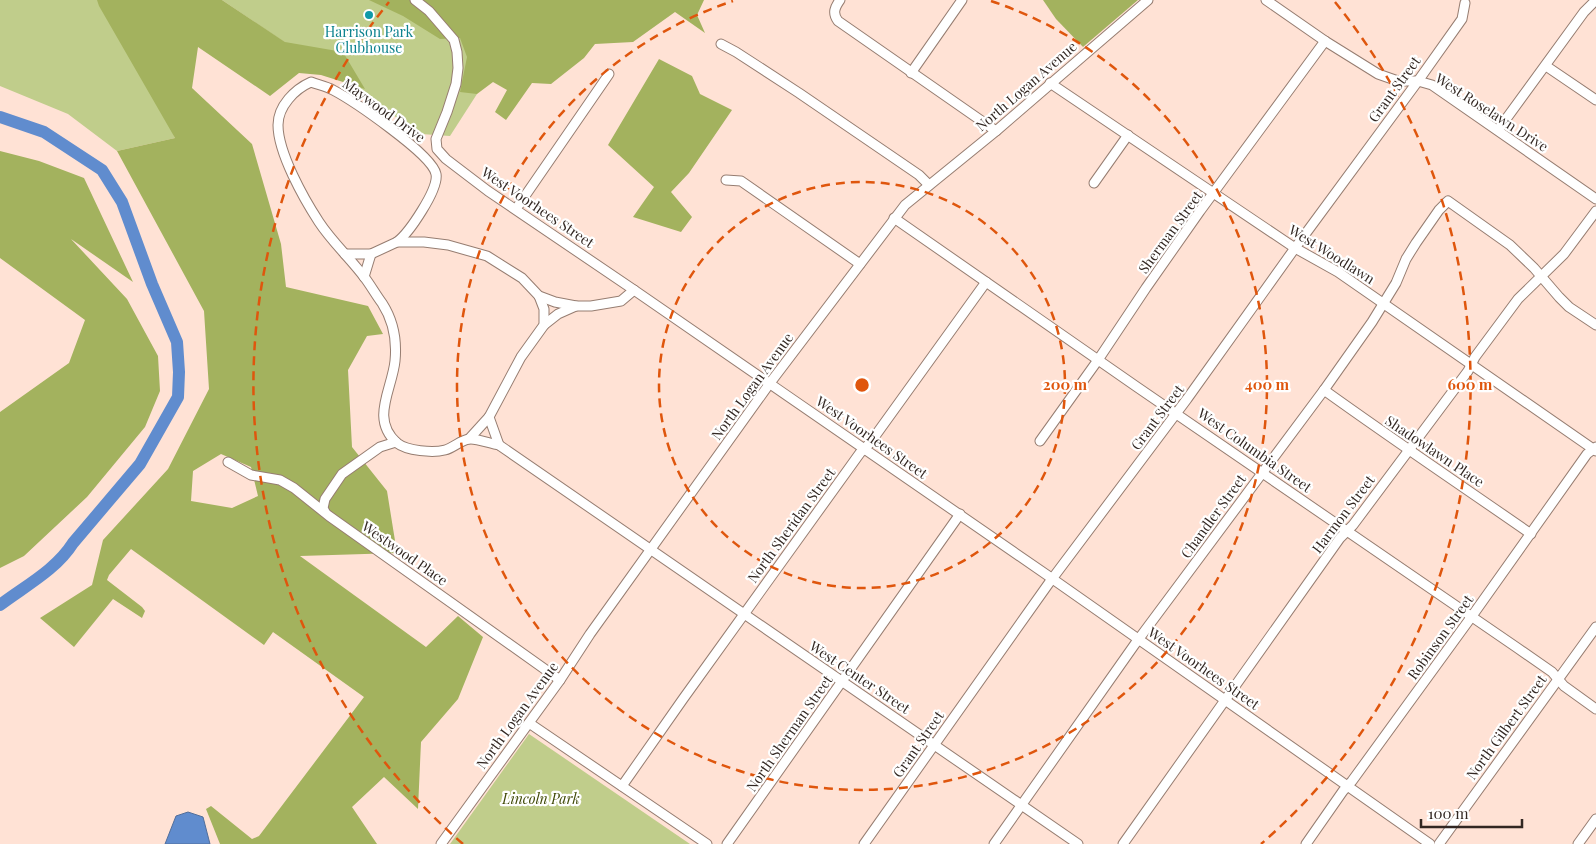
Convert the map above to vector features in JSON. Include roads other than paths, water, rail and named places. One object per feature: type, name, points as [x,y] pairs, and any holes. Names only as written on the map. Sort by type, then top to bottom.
[{"type":"street","name":"West Voorhees Street","points":[[415,0],[429,11],[454,40],[458,68],[456,84],[436,139],[437,149],[446,159],[488,191],[516,208],[960,514],[1430,844]]},
{"type":"street","points":[[840,0],[834,11],[835,18],[838,21],[996,131]]},
{"type":"street","points":[[911,73],[962,0]]},
{"type":"street","name":"North Logan Avenue","points":[[441,844],[560,680],[650,550],[770,383],[894,218],[905,205],[996,131],[1148,0]]},
{"type":"street","name":"West Roselawn Drive","points":[[1266,0],[1325,41],[1378,74],[1398,81],[1432,85],[1596,199]]},
{"type":"street","points":[[1498,130],[1584,12],[1595,2]]},
{"type":"street","name":"Grant Street","points":[[864,844],[1053,579],[1177,413],[1295,248],[1418,82],[1462,19],[1466,3]]},
{"type":"street","name":"Sherman Street","points":[[1040,441],[1098,360],[1146,288],[1325,41]]},
{"type":"street","points":[[721,44],[799,93],[919,175],[929,185]]},
{"type":"street","points":[[1546,66],[1596,100]]},
{"type":"street","points":[[516,208],[608,74]]},
{"type":"street","name":"Maywood Drive","points":[[380,446],[385,428],[383,411],[395,362],[396,336],[384,306],[364,277],[319,223],[293,176],[281,143],[278,125],[287,101],[303,86],[311,82],[336,91],[408,141],[426,158],[436,174],[433,190],[417,218],[397,242]]},
{"type":"street","name":"West Woodlawn","points":[[1050,83],[1295,248],[1338,272],[1595,449]]},
{"type":"street","points":[[1094,183],[1128,136]]},
{"type":"street","points":[[726,180],[741,181],[860,264]]},
{"type":"street","name":"Chandler Street","points":[[994,844],[1139,639],[1324,390],[1383,303],[1416,243],[1438,210],[1448,201],[1510,245],[1541,276]]},
{"type":"street","name":"Harmon Street","points":[[1123,844],[1347,531],[1518,299],[1564,254],[1596,211]]},
{"type":"street","name":"West Columbia Street","points":[[894,218],[1472,616],[1552,672],[1564,686],[1596,709]]},
{"type":"street","name":"Maywood Drive","points":[[345,254],[371,254],[397,242],[424,242],[487,256],[522,278],[538,296],[544,309],[544,325]]},
{"type":"street","points":[[364,277],[371,254]]},
{"type":"street","points":[[1541,276],[1569,307],[1596,325]]},
{"type":"street","name":"North Sheridan Street","points":[[622,786],[683,698],[986,282]]},
{"type":"street","points":[[538,296],[576,306],[598,305],[621,301],[634,290]]},
{"type":"street","points":[[385,428],[396,442],[416,450],[444,450],[470,439],[489,417],[521,357],[544,325],[558,314],[576,306]]},
{"type":"street","name":"Shadowlawn Place","points":[[1324,390],[1531,534]]},
{"type":"street","points":[[489,417],[499,445]]},
{"type":"street","points":[[470,439],[499,445],[650,550]]},
{"type":"street","points":[[325,512],[323,508],[325,499],[342,474],[380,446],[396,442]]},
{"type":"street","name":"Robinson Street","points":[[1306,844],[1587,454],[1595,449]]},
{"type":"street","name":"Westwood Place","points":[[228,462],[251,475],[280,480],[294,488],[560,680]]},
{"type":"street","name":"North Sherman Street","points":[[726,844],[960,514]]},
{"type":"street","name":"West Center Street","points":[[650,550],[1078,844]]},
{"type":"street","name":"North Gilbert Street","points":[[1439,844],[1596,627]]},
{"type":"street","points":[[529,723],[707,844]]},
{"type":"street","points":[[1578,844],[1596,819]]},
{"type":"water","points":[[188,812],[203,817],[210,844],[165,844],[176,816]]},
{"type":"waterway","points":[[0,117],[44,132],[102,170],[122,202],[152,284],[177,342],[179,372],[178,397],[140,464],[66,553],[40,577],[0,605]]},
{"type":"place","name":"Harrison Park Clubhouse","points":[[369,15]]},
{"type":"park label","name":"Lincoln Park","points":[[541,798]]}]
